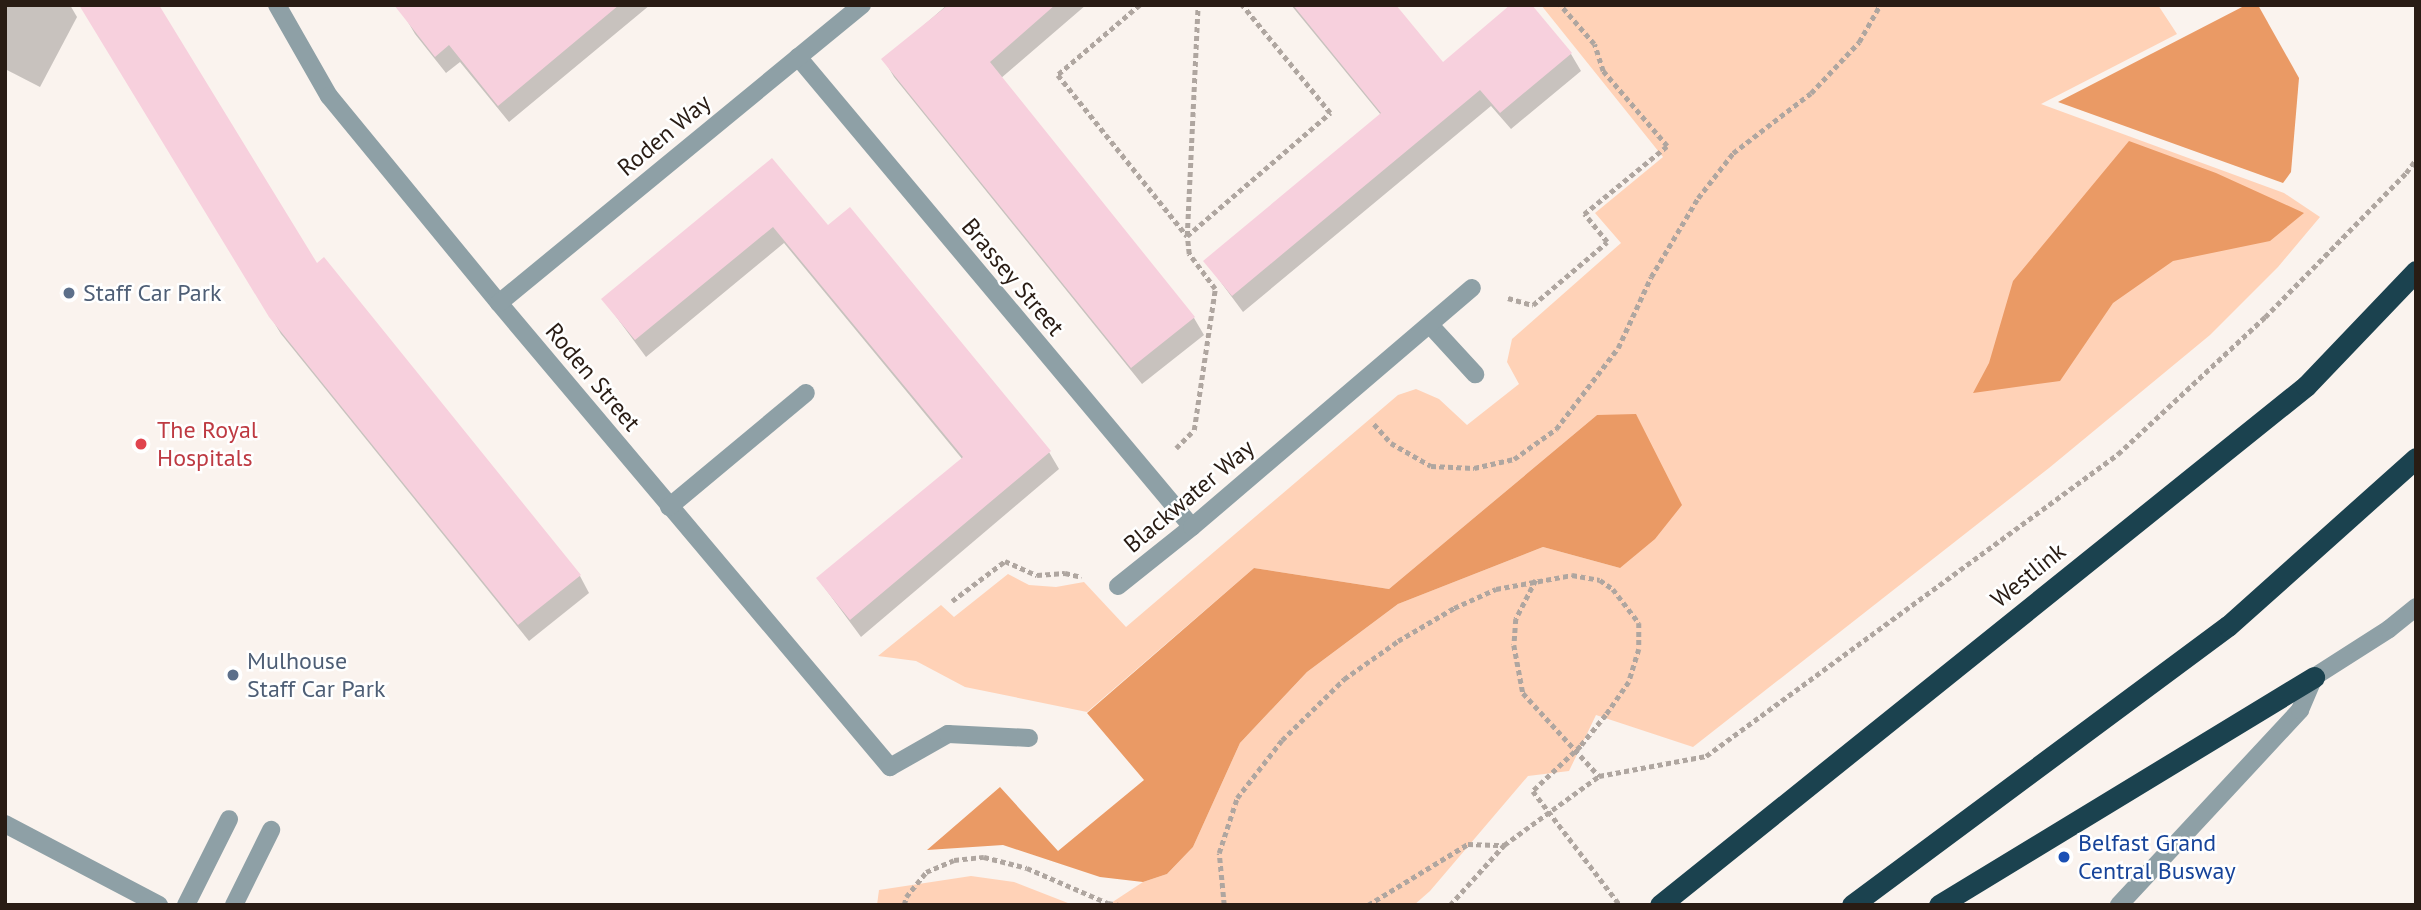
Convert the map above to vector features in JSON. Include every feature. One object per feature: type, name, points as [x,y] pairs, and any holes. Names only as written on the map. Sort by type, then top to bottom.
[{"type":"highway","name":"Westlink","points":[[1660,905],[2306,386],[2416,271]]},
{"type":"highway","points":[[1852,905],[2228,626],[2416,457]]},
{"type":"highway","points":[[1939,905],[2314,677]]},
{"type":"street","name":"Roden Street","points":[[277,5],[329,96],[669,507],[890,767],[948,734],[1029,738]]},
{"type":"street","name":"Roden Way","points":[[499,303],[862,5]]},
{"type":"street","name":"Brassey Street","points":[[798,57],[1192,527]]},
{"type":"street","name":"Blackwater Way","points":[[1118,586],[1192,527],[1472,288]]},
{"type":"street","points":[[1430,325],[1475,374]]},
{"type":"street","points":[[669,507],[806,393]]},
{"type":"street","points":[[2119,905],[2300,710],[2314,677],[2389,629],[2416,607]]},
{"type":"street","points":[[186,905],[229,818]]},
{"type":"street","points":[[5,824],[159,905]]},
{"type":"street","points":[[234,905],[271,830]]},
{"type":"path","points":[[1140,5],[1058,75],[1187,236]]},
{"type":"path","points":[[1147,475],[1194,429],[1215,289],[1189,254],[1187,236],[1198,5]]},
{"type":"path","points":[[1187,236],[1330,113],[1242,5]]},
{"type":"path","points":[[1472,288],[1533,304],[1607,242],[1584,214],[1667,146],[1604,71],[1594,44],[1560,5]]},
{"type":"path","points":[[1348,395],[1391,443],[1432,466],[1474,468],[1514,459],[1556,429],[1618,348],[1651,277],[1698,198],[1733,153],[1811,93],[1859,42],[1880,5]]},
{"type":"path","points":[[1450,905],[1504,845],[1599,776],[1706,756],[2118,454],[2265,317],[2406,173],[2416,159]]},
{"type":"path","name":"Blackwater Way","points":[[953,601],[1005,561],[1037,575],[1066,573],[1118,586]]},
{"type":"path","points":[[1224,905],[1219,853],[1237,798],[1282,740],[1344,679],[1398,641],[1454,608],[1496,589],[1536,579],[1572,575],[1600,580],[1613,589],[1639,624],[1639,649],[1629,682],[1581,746],[1533,791],[1619,905]]},
{"type":"path","points":[[1536,579],[1516,619],[1514,645],[1523,693],[1599,776]]},
{"type":"path","points":[[1368,905],[1468,844],[1504,845]]},
{"type":"path","points":[[904,905],[906,897],[926,872],[954,860],[984,857],[1027,868],[1108,904],[1119,905]]},
{"type":"shaded area","points":[[1541,5],[2158,5],[2177,34],[2041,104],[2284,193],[2320,217],[2278,267],[2210,335],[2049,468],[1693,747],[1596,715],[1569,771],[1528,776],[1430,891],[1414,905],[1108,905],[1143,882],[1167,874],[1193,847],[1240,743],[1307,672],[1398,604],[1543,547],[1620,568],[1597,415],[1389,589],[1254,568],[1087,712],[965,687],[916,661],[878,656],[941,605],[954,617],[1008,574],[1029,585],[1056,587],[1084,582],[1126,627],[1398,395],[1416,389],[1439,399],[1467,425],[1519,384],[1507,362],[1512,339],[1621,243],[1595,213],[1663,157]]},
{"type":"shaded area","points":[[2246,5],[2258,5],[2299,78],[2291,172],[2283,183],[2058,102]]},
{"type":"shaded area","points":[[2129,141],[2216,173],[2304,213],[2270,241],[2173,261],[2113,303],[2060,381],[1973,393],[1989,363],[2013,281]]},
{"type":"shaded area","points":[[1636,414],[1682,505],[1655,539],[1620,568],[1543,547],[1398,604],[1307,672],[1240,743],[1193,847],[1167,874],[1143,882],[1100,877],[1003,845],[927,850],[1000,787],[1058,851],[1144,780],[1087,713],[1254,568],[1389,589],[1597,415]]},
{"type":"shaded area","points":[[971,876],[1014,882],[1073,905],[877,905],[879,890]]},
{"type":"building","points":[[79,5],[159,5],[317,263],[324,257],[581,575],[518,625],[269,317]]},
{"type":"building","points":[[394,5],[619,5],[498,106],[449,45],[435,57]]},
{"type":"building","points":[[948,5],[1055,5],[990,62],[1195,317],[1131,368],[881,59]]},
{"type":"building","points":[[1293,5],[1396,5],[1443,62],[1510,5],[1532,5],[1572,53],[1500,113],[1480,90],[1232,296],[1203,261],[1381,113]]},
{"type":"building","points":[[772,158],[828,225],[850,207],[1051,451],[850,620],[816,578],[963,457],[773,227],[635,340],[601,299]]},
{"type":"place","name":"Staff Car Park","points":[[69,293]]},
{"type":"place","name":"The Royal Hospitals","points":[[141,444]]},
{"type":"place","name":"Mulhouse Staff Car Park","points":[[233,675]]},
{"type":"place","name":"Belfast Grand Central Busway","points":[[2064,857]]}]
